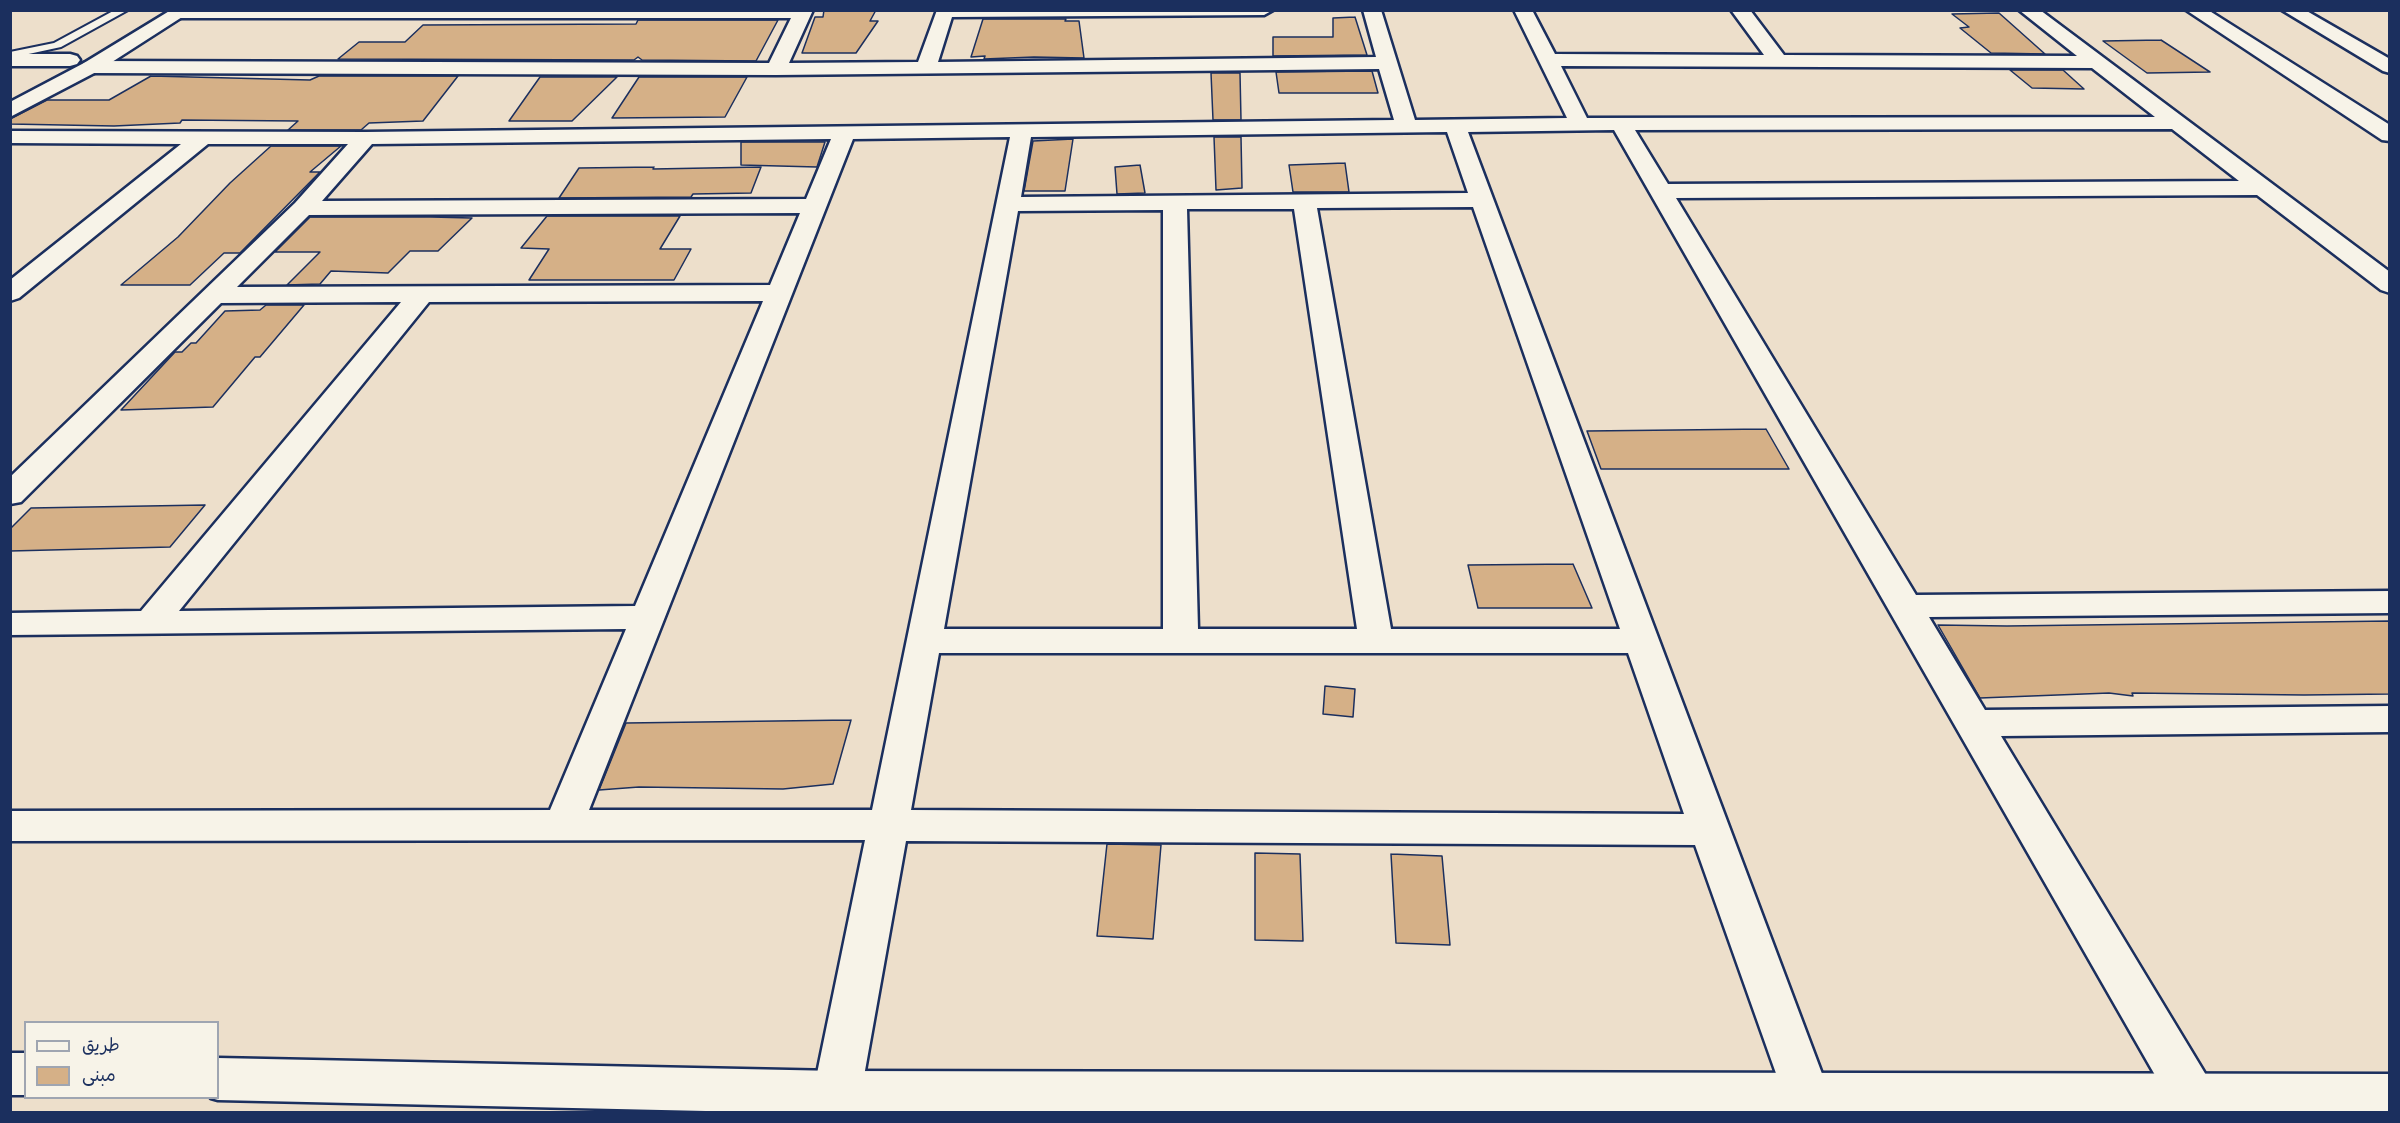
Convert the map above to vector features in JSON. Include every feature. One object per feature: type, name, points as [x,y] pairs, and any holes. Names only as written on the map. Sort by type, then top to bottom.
[{"type":"street","points":[[926,67],[946,11],[1264,10]]},
{"type":"street","points":[[1372,10],[1406,126]]},
{"type":"street","points":[[1522,10],[1580,124]]},
{"type":"street","points":[[1740,10],[1778,60]]},
{"type":"street","points":[[2028,10],[2390,285]]},
{"type":"street","points":[[2195,10],[2390,135]]},
{"type":"street","points":[[2291,10],[2390,67]]},
{"type":"street","points":[[10,111],[91,67],[182,12],[803,12],[776,69]]},
{"type":"street","points":[[2340,39],[2380,39]]},
{"type":"street","points":[[10,60],[70,60]]},
{"type":"street","points":[[1547,60],[2095,62]]},
{"type":"street","points":[[91,67],[776,69],[1388,63]]},
{"type":"street","points":[[2359,115],[2390,114]]},
{"type":"street","points":[[10,137],[366,138],[1455,125],[2175,123]]},
{"type":"street","points":[[1621,124],[2192,1095]]},
{"type":"street","points":[[1455,125],[1806,1095]]},
{"type":"street","points":[[837,1093],[1022,130]]},
{"type":"street","points":[[562,826],[845,132]]},
{"type":"street","points":[[10,293],[203,137]]},
{"type":"street","points":[[10,154],[35,138]]},
{"type":"street","points":[[10,495],[303,208],[366,138]]},
{"type":"street","points":[[1661,191],[2260,188]]},
{"type":"street","points":[[1008,204],[1482,200]]},
{"type":"street","points":[[1304,201],[1376,641]]},
{"type":"street","points":[[1175,203],[1181,641]]},
{"type":"street","points":[[303,208],[815,206]]},
{"type":"street","points":[[212,296],[780,293]]},
{"type":"street","points":[[151,622],[421,295]]},
{"type":"street","points":[[1904,606],[2390,602]]},
{"type":"street","points":[[10,624],[648,617]]},
{"type":"street","points":[[924,641],[1641,641]]},
{"type":"street","points":[[1972,723],[2390,719]]},
{"type":"street","points":[[10,826],[889,825],[1710,830]]},
{"type":"street","points":[[219,1079],[837,1093],[2390,1096]]},
{"type":"lane","points":[[10,55],[57,45],[123,10]]},
{"type":"building","points":[[824,10],[876,10],[870,21],[878,21],[856,53],[802,53],[815,17],[823,17]]},
{"type":"building","points":[[1999,13],[2045,54],[1991,53],[1960,28],[1969,27],[1952,14]]},
{"type":"building","points":[[1355,17],[1367,55],[1273,56],[1273,37],[1333,37],[1333,18]]},
{"type":"building","points":[[983,19],[1079,21],[1084,58],[984,59],[985,56],[971,57]]},
{"type":"building","points":[[638,20],[778,20],[756,61],[642,60],[638,57],[634,60],[338,59],[359,42],[405,42],[423,25],[636,24]]},
{"type":"building","points":[[2161,40],[2210,72],[2147,73],[2103,41]]},
{"type":"building","points":[[2010,70],[2063,70],[2084,89],[2032,88]]},
{"type":"building","points":[[1372,71],[1378,93],[1279,93],[1276,72]]},
{"type":"building","points":[[1211,73],[1240,73],[1241,120],[1213,120]]},
{"type":"building","points":[[151,76],[310,80],[319,76],[458,76],[423,121],[369,123],[361,130],[288,130],[298,121],[182,120],[180,123],[114,126],[10,124],[10,119],[47,100],[109,100]]},
{"type":"building","points":[[540,77],[617,77],[572,121],[509,121]]},
{"type":"building","points":[[639,77],[747,77],[725,117],[612,118]]},
{"type":"building","points":[[1214,137],[1241,137],[1242,188],[1216,190]]},
{"type":"building","points":[[1073,139],[1065,191],[1024,191],[1033,141]]},
{"type":"building","points":[[741,142],[825,142],[817,167],[741,165]]},
{"type":"building","points":[[271,146],[341,146],[310,172],[320,172],[240,253],[224,253],[190,285],[121,285],[178,237],[230,183]]},
{"type":"building","points":[[1345,163],[1349,192],[1293,192],[1289,165]]},
{"type":"building","points":[[1140,165],[1145,193],[1117,194],[1115,167]]},
{"type":"building","points":[[654,167],[653,169],[761,167],[751,193],[693,194],[691,197],[559,198],[579,168]]},
{"type":"building","points":[[547,216],[680,216],[660,249],[691,249],[674,280],[529,280],[549,249],[521,248]]},
{"type":"building","points":[[310,217],[472,218],[438,251],[410,251],[388,273],[331,271],[320,284],[287,285],[320,252],[275,252]]},
{"type":"building","points":[[266,305],[304,305],[260,357],[255,357],[213,407],[121,410],[175,352],[182,352],[191,343],[196,343],[225,311],[260,310]]},
{"type":"building","points":[[1766,429],[1789,469],[1601,469],[1587,431]]},
{"type":"building","points":[[205,505],[170,547],[10,551],[10,529],[31,508]]},
{"type":"building","points":[[1573,564],[1592,608],[1478,608],[1468,565]]},
{"type":"building","points":[[2390,621],[2390,694],[2132,693],[2133,696],[2109,693],[1980,698],[1938,625],[2007,626]]},
{"type":"building","points":[[1325,686],[1355,689],[1353,717],[1323,714]]},
{"type":"building","points":[[851,720],[833,784],[783,789],[639,787],[599,790],[626,723]]},
{"type":"building","points":[[1107,844],[1161,845],[1153,939],[1097,936]]},
{"type":"building","points":[[1255,853],[1300,854],[1303,941],[1255,940]]},
{"type":"building","points":[[1391,854],[1442,856],[1450,945],[1396,943]]}]
